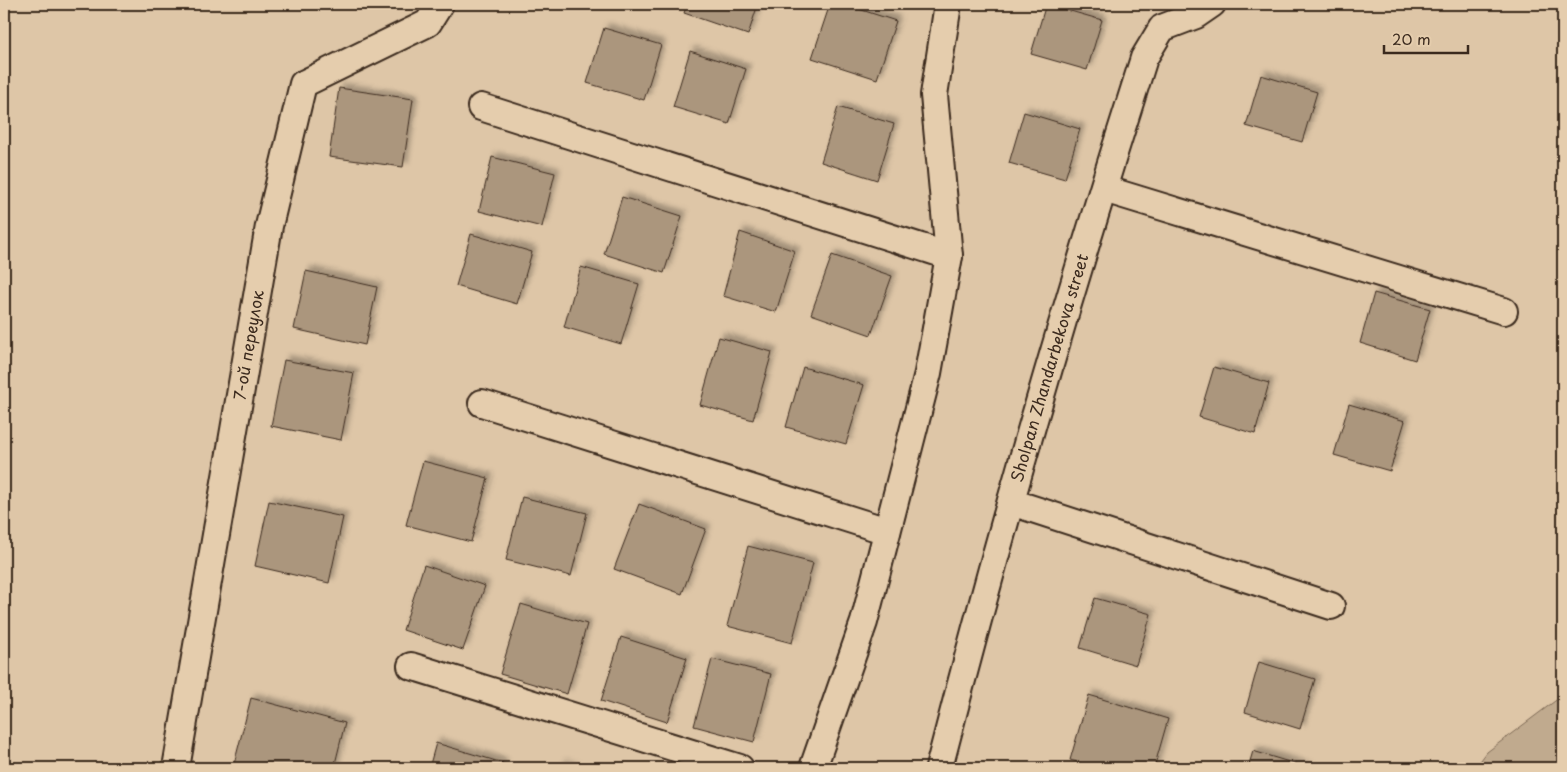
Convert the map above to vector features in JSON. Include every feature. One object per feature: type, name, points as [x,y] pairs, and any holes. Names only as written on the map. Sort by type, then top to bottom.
[{"type":"street","name":"7-ой переулок","points":[[176,768],[269,226],[303,84],[428,23],[440,4]]},
{"type":"street","points":[[813,768],[864,622],[928,373],[949,256],[934,95],[948,4]]},
{"type":"street","name":"Sholpan Zhandarbekova street","points":[[939,768],[979,609],[1144,58],[1162,28],[1196,15],[1212,4]]},
{"type":"street","points":[[481,107],[949,256]]},
{"type":"street","points":[[1104,189],[1504,311]]},
{"type":"street","points":[[482,402],[887,531]]},
{"type":"street","points":[[1011,502],[1331,606]]},
{"type":"street","points":[[411,666],[740,768]]},
{"type":"shaded area","points":[[1563,695],[1563,768],[1475,768],[1487,752]]},
{"type":"building","points":[[687,4],[758,4],[748,35],[684,13]]},
{"type":"building","points":[[830,4],[843,4],[896,21],[877,79],[812,58]]},
{"type":"building","points":[[1046,4],[1102,20],[1087,70],[1031,54]]},
{"type":"building","points":[[604,28],[661,45],[644,100],[587,83]]},
{"type":"building","points":[[690,51],[746,69],[729,124],[673,107]]},
{"type":"building","points":[[1261,75],[1317,92],[1302,142],[1246,126]]},
{"type":"building","points":[[339,88],[413,99],[403,167],[329,157]]},
{"type":"building","points":[[838,107],[894,124],[877,180],[821,162]]},
{"type":"building","points":[[1024,112],[1080,129],[1065,179],[1009,163]]},
{"type":"building","points":[[492,157],[555,173],[542,227],[479,211]]},
{"type":"building","points":[[622,197],[682,216],[664,273],[604,254]]},
{"type":"building","points":[[740,232],[795,251],[776,312],[723,296]]},
{"type":"building","points":[[471,234],[532,252],[517,304],[456,286]]},
{"type":"building","points":[[832,255],[892,276],[871,335],[811,314]]},
{"type":"building","points":[[581,267],[639,284],[621,344],[564,327]]},
{"type":"building","points":[[306,271],[377,287],[365,345],[294,329]]},
{"type":"building","points":[[1374,293],[1430,309],[1415,360],[1360,343]]},
{"type":"building","points":[[719,337],[772,352],[753,420],[700,405]]},
{"type":"building","points":[[284,360],[354,373],[341,440],[271,426]]},
{"type":"building","points":[[803,367],[864,385],[846,444],[786,427]]},
{"type":"building","points":[[1214,367],[1269,383],[1255,434],[1199,417]]},
{"type":"building","points":[[1349,404],[1405,421],[1390,471],[1334,455]]},
{"type":"building","points":[[423,461],[488,478],[471,542],[406,525]]},
{"type":"building","points":[[522,497],[587,513],[571,576],[506,560]]},
{"type":"building","points":[[269,501],[343,517],[329,583],[255,566]]},
{"type":"building","points":[[639,504],[706,529],[682,594],[614,569]]},
{"type":"building","points":[[748,546],[813,563],[792,643],[727,626]]},
{"type":"building","points":[[424,565],[485,586],[463,650],[403,630]]},
{"type":"building","points":[[1095,598],[1151,614],[1136,665],[1080,648]]},
{"type":"building","points":[[521,604],[587,624],[567,694],[500,674]]},
{"type":"building","points":[[621,637],[687,658],[667,722],[601,701]]},
{"type":"building","points":[[712,659],[771,674],[754,742],[694,726]]},
{"type":"building","points":[[1259,662],[1315,679],[1300,729],[1245,712]]},
{"type":"building","points":[[1089,695],[1168,719],[1154,768],[1098,768],[1070,760]]},
{"type":"building","points":[[251,698],[345,723],[334,768],[233,768]]},
{"type":"building","points":[[436,743],[503,763],[501,768],[429,768]]},
{"type":"building","points":[[1253,751],[1309,768],[1248,768]]},
{"type":"building","points":[[561,764],[574,768],[560,768]]}]
